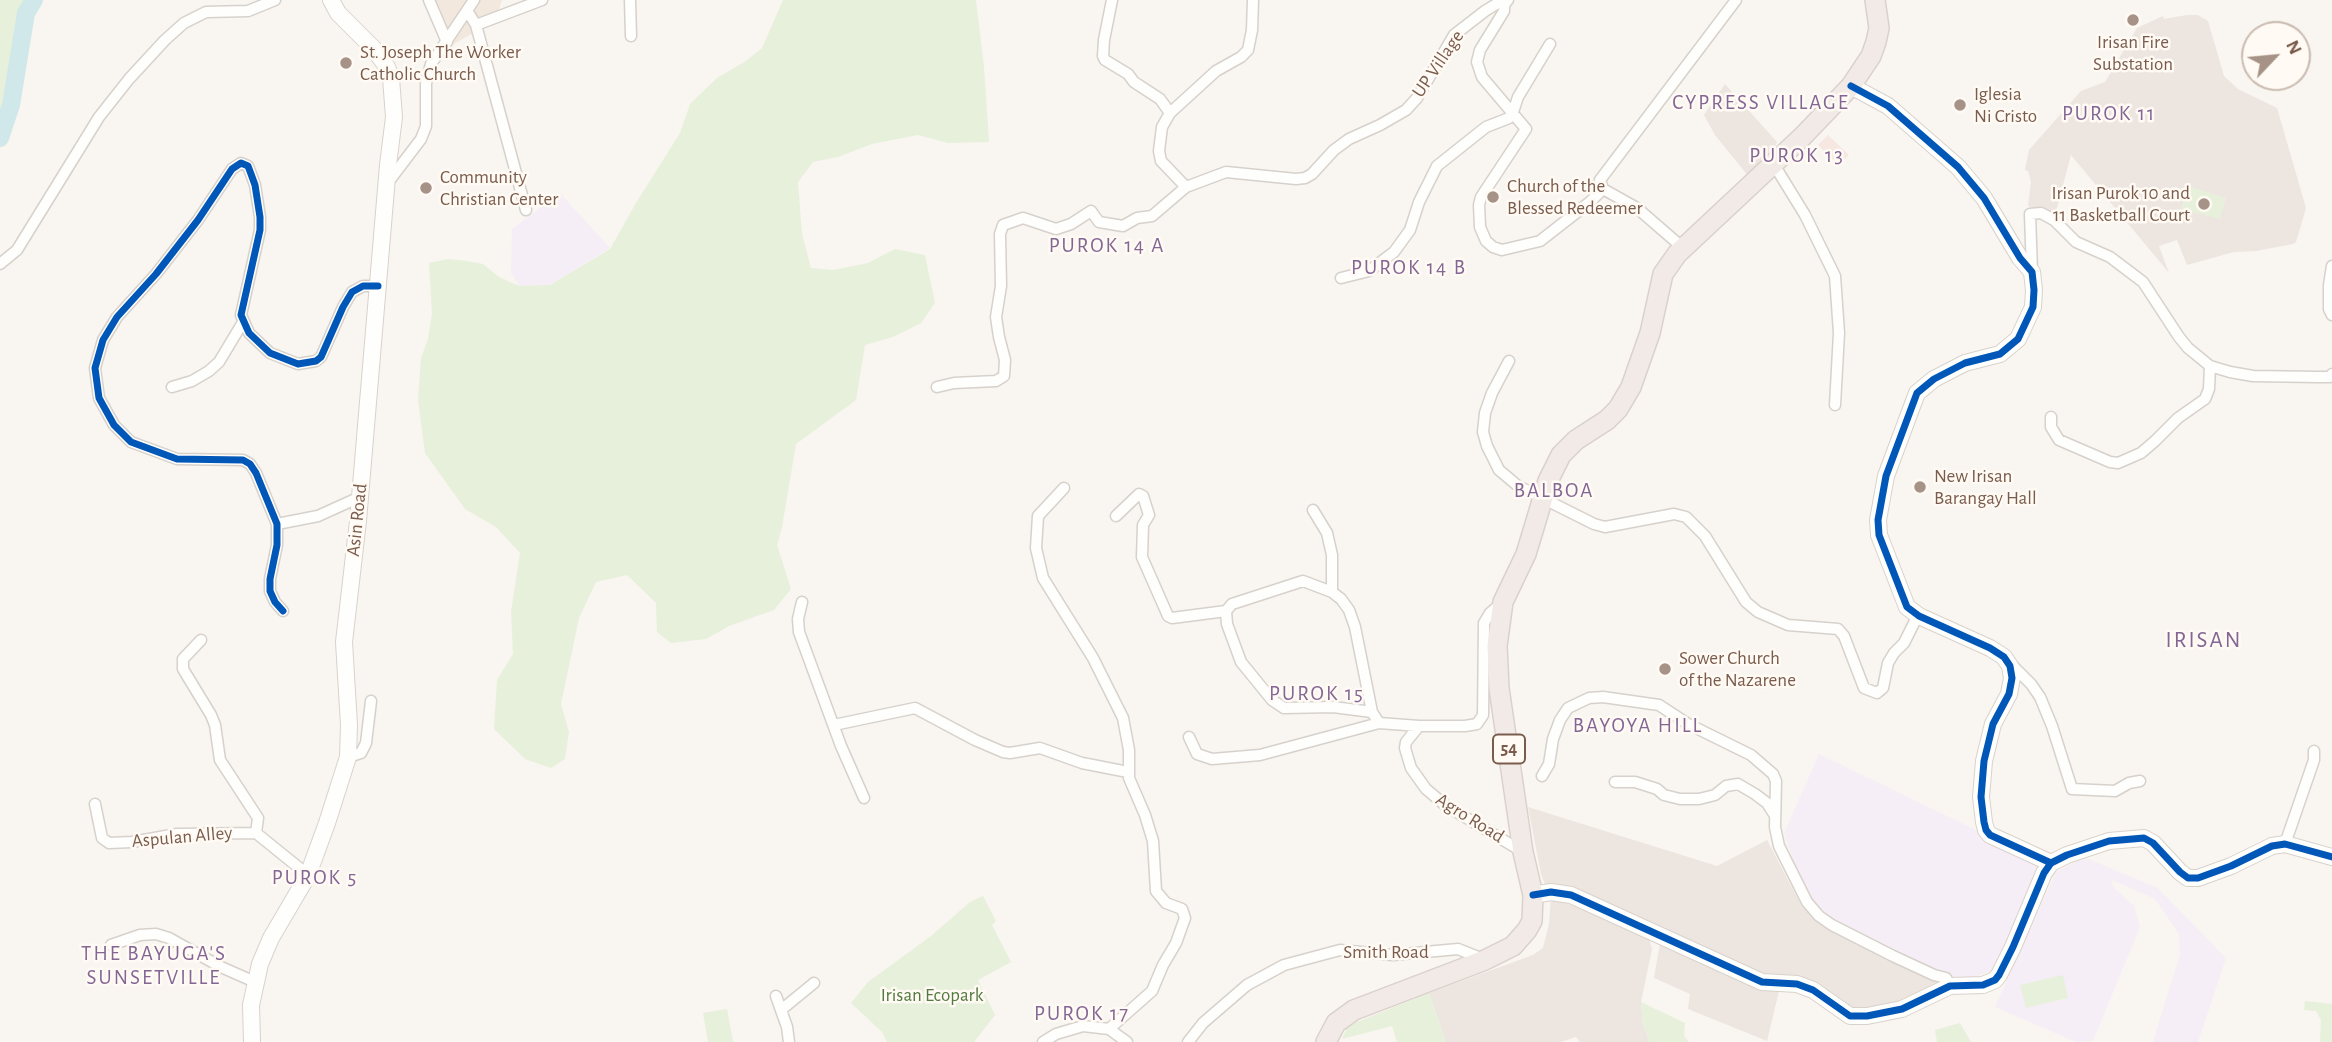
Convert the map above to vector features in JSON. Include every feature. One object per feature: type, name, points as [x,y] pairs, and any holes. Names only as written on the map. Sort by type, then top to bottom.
[{"type":"highway","name":"54","points":[[1326,1042],[1336,1023],[1354,1010],[1485,960],[1513,946],[1527,930],[1534,915],[1533,894],[1523,852],[1499,688],[1497,646],[1503,602],[1526,554],[1548,481],[1561,455],[1576,440],[1607,420],[1618,409],[1631,387],[1650,332],[1663,274],[1682,247],[1851,86],[1871,56],[1876,42],[1879,28],[1875,0]]},
{"type":"street","points":[[0,264],[17,250],[99,117],[165,40],[184,23],[206,12],[248,10],[275,0]]},
{"type":"street","name":"Asin Road","points":[[252,1042],[251,1005],[255,982],[271,938],[308,875],[348,757],[349,725],[344,642],[360,497],[394,117],[391,78],[382,58],[338,13],[331,0]]},
{"type":"street","points":[[429,0],[447,42]]},
{"type":"street","points":[[386,185],[421,139],[426,126],[428,74],[431,64],[474,0]]},
{"type":"street","points":[[477,25],[542,0]]},
{"type":"street","points":[[630,0],[631,36]]},
{"type":"street","points":[[1112,0],[1105,33],[1105,60],[1160,99],[1170,113]]},
{"type":"street","points":[[1186,187],[1161,161],[1159,151],[1162,127],[1170,113],[1216,71],[1248,50],[1253,0]]},
{"type":"street","points":[[1682,247],[1637,208],[1603,188],[1600,180],[1736,0]]},
{"type":"street","points":[[1506,2],[1504,11],[1480,50],[1477,62],[1482,77],[1526,129],[1481,197],[1479,205],[1483,236],[1493,247],[1502,250],[1540,241],[1590,202],[1603,188]]},
{"type":"street","name":"UP Village","points":[[937,387],[954,383],[996,381],[1004,376],[1005,360],[996,317],[1001,286],[1000,234],[1003,225],[1023,218],[1056,229],[1071,224],[1091,211],[1099,222],[1123,226],[1137,218],[1152,216],[1186,187],[1226,172],[1305,178],[1349,139],[1406,110],[1417,98],[1454,35],[1485,11],[1498,3],[1506,2]]},
{"type":"street","points":[[468,12],[477,25],[526,210]]},
{"type":"street","points":[[1341,278],[1369,271],[1394,252],[1410,230],[1419,202],[1437,166],[1486,127],[1501,122],[1513,112],[1518,97],[1550,44]]},
{"type":"street","points":[[1851,86],[1888,106],[1958,167],[1984,198],[2014,249],[2032,272]]},
{"type":"street","points":[[283,611],[270,591],[277,545],[277,524],[250,464],[243,460],[177,459],[131,442],[104,410],[95,369],[103,340],[117,317],[156,274],[198,220],[232,169],[241,163],[248,166],[255,185],[260,217],[260,230],[242,306],[243,322],[249,333],[270,353],[298,364],[307,364],[321,357],[352,292],[363,286],[378,286]]},
{"type":"street","points":[[1773,163],[1805,215],[1835,276],[1839,333],[1835,405]]},
{"type":"street","points":[[1509,361],[1492,393],[1485,413],[1483,432],[1499,470],[1518,486],[1605,527],[1674,514],[1686,517],[1705,536],[1746,602],[1758,612],[1788,625],[1838,629],[1844,636],[1864,688],[1877,693],[1883,688],[1888,663],[1904,643],[1916,619],[1904,601],[1879,535],[1878,520],[1886,477],[1917,393],[1934,379],[1965,363],[2000,354],[2018,339],[2033,307],[2030,214],[2041,214],[2054,220],[2076,242],[2110,257],[2143,282],[2184,342],[2210,366],[2253,376],[2330,377],[2332,374]]},
{"type":"street","points":[[2332,266],[2329,285],[2329,309],[2332,315]]},
{"type":"street","points":[[172,387],[209,372],[219,362],[243,322]]},
{"type":"street","points":[[2051,417],[2051,427],[2059,440],[2118,463],[2141,453],[2178,418],[2205,399],[2209,389],[2210,366]]},
{"type":"street","points":[[1064,488],[1038,516],[1036,532],[1039,563],[1049,589],[1093,658],[1120,710],[1129,750],[1128,772],[1153,842],[1156,891],[1166,903],[1182,909],[1185,918],[1152,991],[1109,1029]]},
{"type":"street","points":[[1116,516],[1139,494],[1143,496],[1149,515],[1143,525],[1142,557],[1168,616],[1172,618],[1226,611],[1232,604],[1303,581],[1332,592],[1349,610],[1355,627],[1372,712],[1379,723]]},
{"type":"street","points":[[277,524],[318,516],[360,497]]},
{"type":"street","points":[[1313,510],[1327,533],[1332,555],[1332,592]]},
{"type":"street","points":[[802,602],[798,619],[799,632],[841,746],[864,798]]},
{"type":"street","points":[[1189,737],[1196,754],[1212,759],[1260,755],[1379,723],[1419,726],[1477,724],[1483,715],[1484,623],[1490,613],[1503,602]]},
{"type":"street","points":[[1226,611],[1227,624],[1241,662],[1272,700],[1284,708],[1333,707],[1372,712]]},
{"type":"street","points":[[1912,611],[1990,648],[2023,675],[2040,697],[2072,789],[2115,791],[2129,783],[2140,781]]},
{"type":"street","name":"Aspulan Alley","points":[[201,640],[183,659],[183,669],[215,725],[220,761],[256,813],[259,823],[256,833]]},
{"type":"street","points":[[2008,661],[2012,671],[2012,684],[1993,724],[1984,761],[1981,797],[1984,822],[1990,835],[2051,863]]},
{"type":"street","points":[[1542,776],[1549,764],[1553,739],[1560,720],[1568,708],[1589,698],[1659,705],[1688,724],[1751,755],[1769,771],[1776,781],[1774,814],[1779,846],[1807,902],[1819,916],[1893,956],[1946,978],[1950,986]]},
{"type":"street","points":[[348,757],[361,753],[366,743],[371,701]]},
{"type":"street","points":[[834,725],[915,708],[1003,752],[1040,748],[1082,763],[1128,772]]},
{"type":"street","name":"Agro Road","points":[[1419,726],[1406,742],[1405,748],[1411,768],[1426,789],[1445,805],[1523,852]]},
{"type":"street","points":[[2285,844],[2314,760],[2314,751]]},
{"type":"street","points":[[1615,782],[1635,782],[1657,789],[1664,795],[1689,799],[1715,795],[1726,786],[1738,784],[1767,803],[1774,814]]},
{"type":"street","name":"Aspulan Alley","points":[[95,804],[102,838],[109,843],[177,834],[256,833],[308,875]]},
{"type":"street","points":[[1533,894],[1551,892],[1572,895],[1762,982],[1797,984],[1813,990],[1850,1016],[1867,1016],[1902,1009],[1950,986],[1983,985],[1999,975],[2041,879],[2051,863],[2067,855],[2109,841],[2144,838],[2153,843],[2188,878],[2198,878],[2272,846],[2285,844],[2332,857]]},
{"type":"street","points":[[111,945],[140,935],[169,937],[221,967],[255,982]]},
{"type":"street","name":"Smith Road","points":[[1188,1042],[1203,1023],[1232,997],[1263,975],[1284,965],[1340,950],[1393,955],[1458,950],[1485,960]]},
{"type":"street","points":[[781,1010],[814,984]]},
{"type":"street","points":[[776,996],[787,1027],[789,1042]]},
{"type":"street","points":[[1043,1042],[1072,1028],[1097,1027],[1109,1029],[1127,1042]]},
{"type":"shaded area","points":[[431,0],[502,0],[495,21],[450,46]]},
{"type":"shaded area","points":[[2198,15],[2208,21],[2224,76],[2241,91],[2277,108],[2306,208],[2296,242],[2293,244],[2234,252],[2187,265],[2177,240],[2159,246],[2169,273],[2071,155],[2055,215],[2028,206],[2031,182],[2028,171],[2025,170],[2029,150],[2081,91],[2105,82],[2137,28],[2163,16],[2164,19]]},
{"type":"shaded area","points":[[1725,84],[1777,142],[1771,156],[1749,177],[1715,135],[1704,115]]},
{"type":"shaded area","points":[[1828,135],[1849,155],[1839,165],[1818,145]]},
{"type":"shaded area","points":[[560,193],[610,248],[550,285],[519,286],[511,272],[512,229]]},
{"type":"shaded area","points":[[1819,754],[2042,862],[1993,971],[1974,977],[1948,977],[1837,928],[1816,908],[1801,883],[1784,833]]},
{"type":"shaded area","points":[[1528,807],[1717,866],[1767,840],[1801,905],[1816,921],[1832,931],[1942,981],[1901,1003],[1858,1009],[1844,1005],[1803,978],[1787,975],[1764,977],[1546,887]]},
{"type":"shaded area","points":[[2084,857],[2158,888],[2226,958],[2198,1042],[2153,1042],[2180,954],[2179,934],[2155,899],[2112,880],[2113,887],[2134,906],[2140,927],[2093,1041],[2076,1042],[1995,1007],[2056,872]]},
{"type":"shaded area","points":[[1551,897],[1648,936],[1652,949],[1641,1002],[1643,1025],[1650,1042],[1580,1042],[1576,1037],[1561,1042],[1446,1042],[1429,993],[1533,955],[1543,948],[1549,924]]},
{"type":"shaded area","points":[[1660,943],[1780,987],[1767,1041],[1688,1009],[1690,994],[1654,978]]},
{"type":"green space","points":[[0,0],[34,0],[26,13],[11,105],[0,138]]},
{"type":"green space","points":[[783,0],[976,0],[989,142],[948,143],[918,135],[872,144],[838,157],[813,162],[798,182],[802,234],[811,268],[833,270],[868,263],[895,249],[925,255],[935,303],[921,323],[893,337],[865,345],[856,400],[796,444],[777,545],[791,589],[774,610],[729,626],[706,639],[671,643],[657,632],[656,603],[627,575],[596,582],[579,618],[561,704],[569,732],[565,759],[551,768],[525,759],[494,729],[497,680],[513,654],[511,612],[520,553],[496,527],[465,509],[425,453],[418,400],[421,358],[428,339],[432,313],[429,263],[448,259],[467,261],[483,264],[499,277],[519,286],[550,285],[610,249],[680,133],[690,104],[717,78],[762,48]]},
{"type":"green space","name":"Irisan Purok 10 and 11 Basketball Court","points":[[2188,186],[2226,198],[2220,219],[2181,209]]},
{"type":"green space","name":"Irisan Ecopark","points":[[983,896],[996,921],[992,925],[1011,962],[978,980],[995,1015],[974,1042],[887,1042],[882,1032],[851,1003],[868,982],[931,936],[970,902]]},
{"type":"green space","points":[[2063,975],[2068,998],[2026,1008],[2020,985]]},
{"type":"green space","points":[[1429,993],[1446,1042],[1397,1042],[1392,1026],[1342,1039],[1347,1028],[1357,1022]]},
{"type":"green space","points":[[2305,1001],[2332,1004],[2332,1042],[2320,1042],[2321,1020],[2316,1011],[2304,1010]]},
{"type":"green space","points":[[1641,1002],[1685,1023],[1684,1036],[1689,1042],[1650,1042],[1643,1025]]},
{"type":"green space","points":[[727,1009],[733,1042],[708,1042],[703,1013]]},
{"type":"green space","points":[[1960,1023],[1971,1042],[1937,1042],[1935,1030]]},
{"type":"waterway","points":[[0,138],[11,105],[26,13],[34,0]]},
{"type":"cycle path","points":[[1851,86],[1888,106],[1958,167],[1984,198],[2020,258],[2032,272],[2033,307],[2018,339],[2000,354],[1965,363],[1934,379],[1917,393],[1886,476],[1878,520],[1879,535],[1907,607],[1919,616],[1990,648],[2004,657],[2010,666],[2012,678],[2009,694],[1993,724],[1984,761],[1981,797],[1984,822],[1990,835],[2051,863]]},
{"type":"cycle path","points":[[283,611],[270,591],[277,545],[277,524],[256,473],[250,464],[243,460],[177,459],[131,442],[114,425],[99,398],[95,368],[103,340],[117,317],[156,274],[198,220],[232,169],[241,163],[248,166],[255,185],[260,217],[260,230],[241,315],[249,333],[270,353],[298,364],[316,361],[321,357],[352,292],[363,286],[378,286]]},
{"type":"cycle path","points":[[1533,895],[1551,892],[1571,895],[1762,982],[1797,984],[1813,990],[1850,1016],[1867,1016],[1902,1009],[1950,986],[1983,985],[1995,980],[2013,947],[2044,873],[2051,863],[2067,855],[2109,841],[2144,838],[2153,843],[2188,878],[2198,878],[2272,846],[2285,844],[2332,857]]},
{"type":"place","name":"Irisan Fire Substation","points":[[2133,20]]},
{"type":"place","name":"St. Joseph The Worker Catholic Church","points":[[346,63]]},
{"type":"place","name":"Iglesia Ni Cristo","points":[[1960,105]]},
{"type":"place","name":"Community Christian Center","points":[[426,188]]},
{"type":"place","name":"Church of the Blessed Redeemer","points":[[1493,197]]},
{"type":"place","name":"Irisan Purok 10 and 11 Basketball Court","points":[[2204,204]]},
{"type":"place","name":"New Irisan Barangay Hall","points":[[1920,487]]},
{"type":"place","name":"Sower Church of the Nazarene","points":[[1665,669]]},
{"type":"district","name":"CYPRESS VILLAGE","points":[[1761,103]]},
{"type":"district","name":"PUROK 11","points":[[2109,114]]},
{"type":"district","name":"PUROK 13","points":[[1797,156]]},
{"type":"district","name":"PUROK 14 A","points":[[1107,246]]},
{"type":"district","name":"PUROK 14 B","points":[[1409,268]]},
{"type":"district","name":"BALBOA","points":[[1554,491]]},
{"type":"district","name":"IRISAN","points":[[2204,640]]},
{"type":"district","name":"PUROK 15","points":[[1317,694]]},
{"type":"district","name":"BAYOYA HILL","points":[[1638,726]]},
{"type":"district","name":"PUROK 5","points":[[315,878]]},
{"type":"district","name":"THE BAYUGA'S SUNSETVILLE","points":[[154,966]]},
{"type":"district","name":"PUROK 17","points":[[1082,1014]]}]
